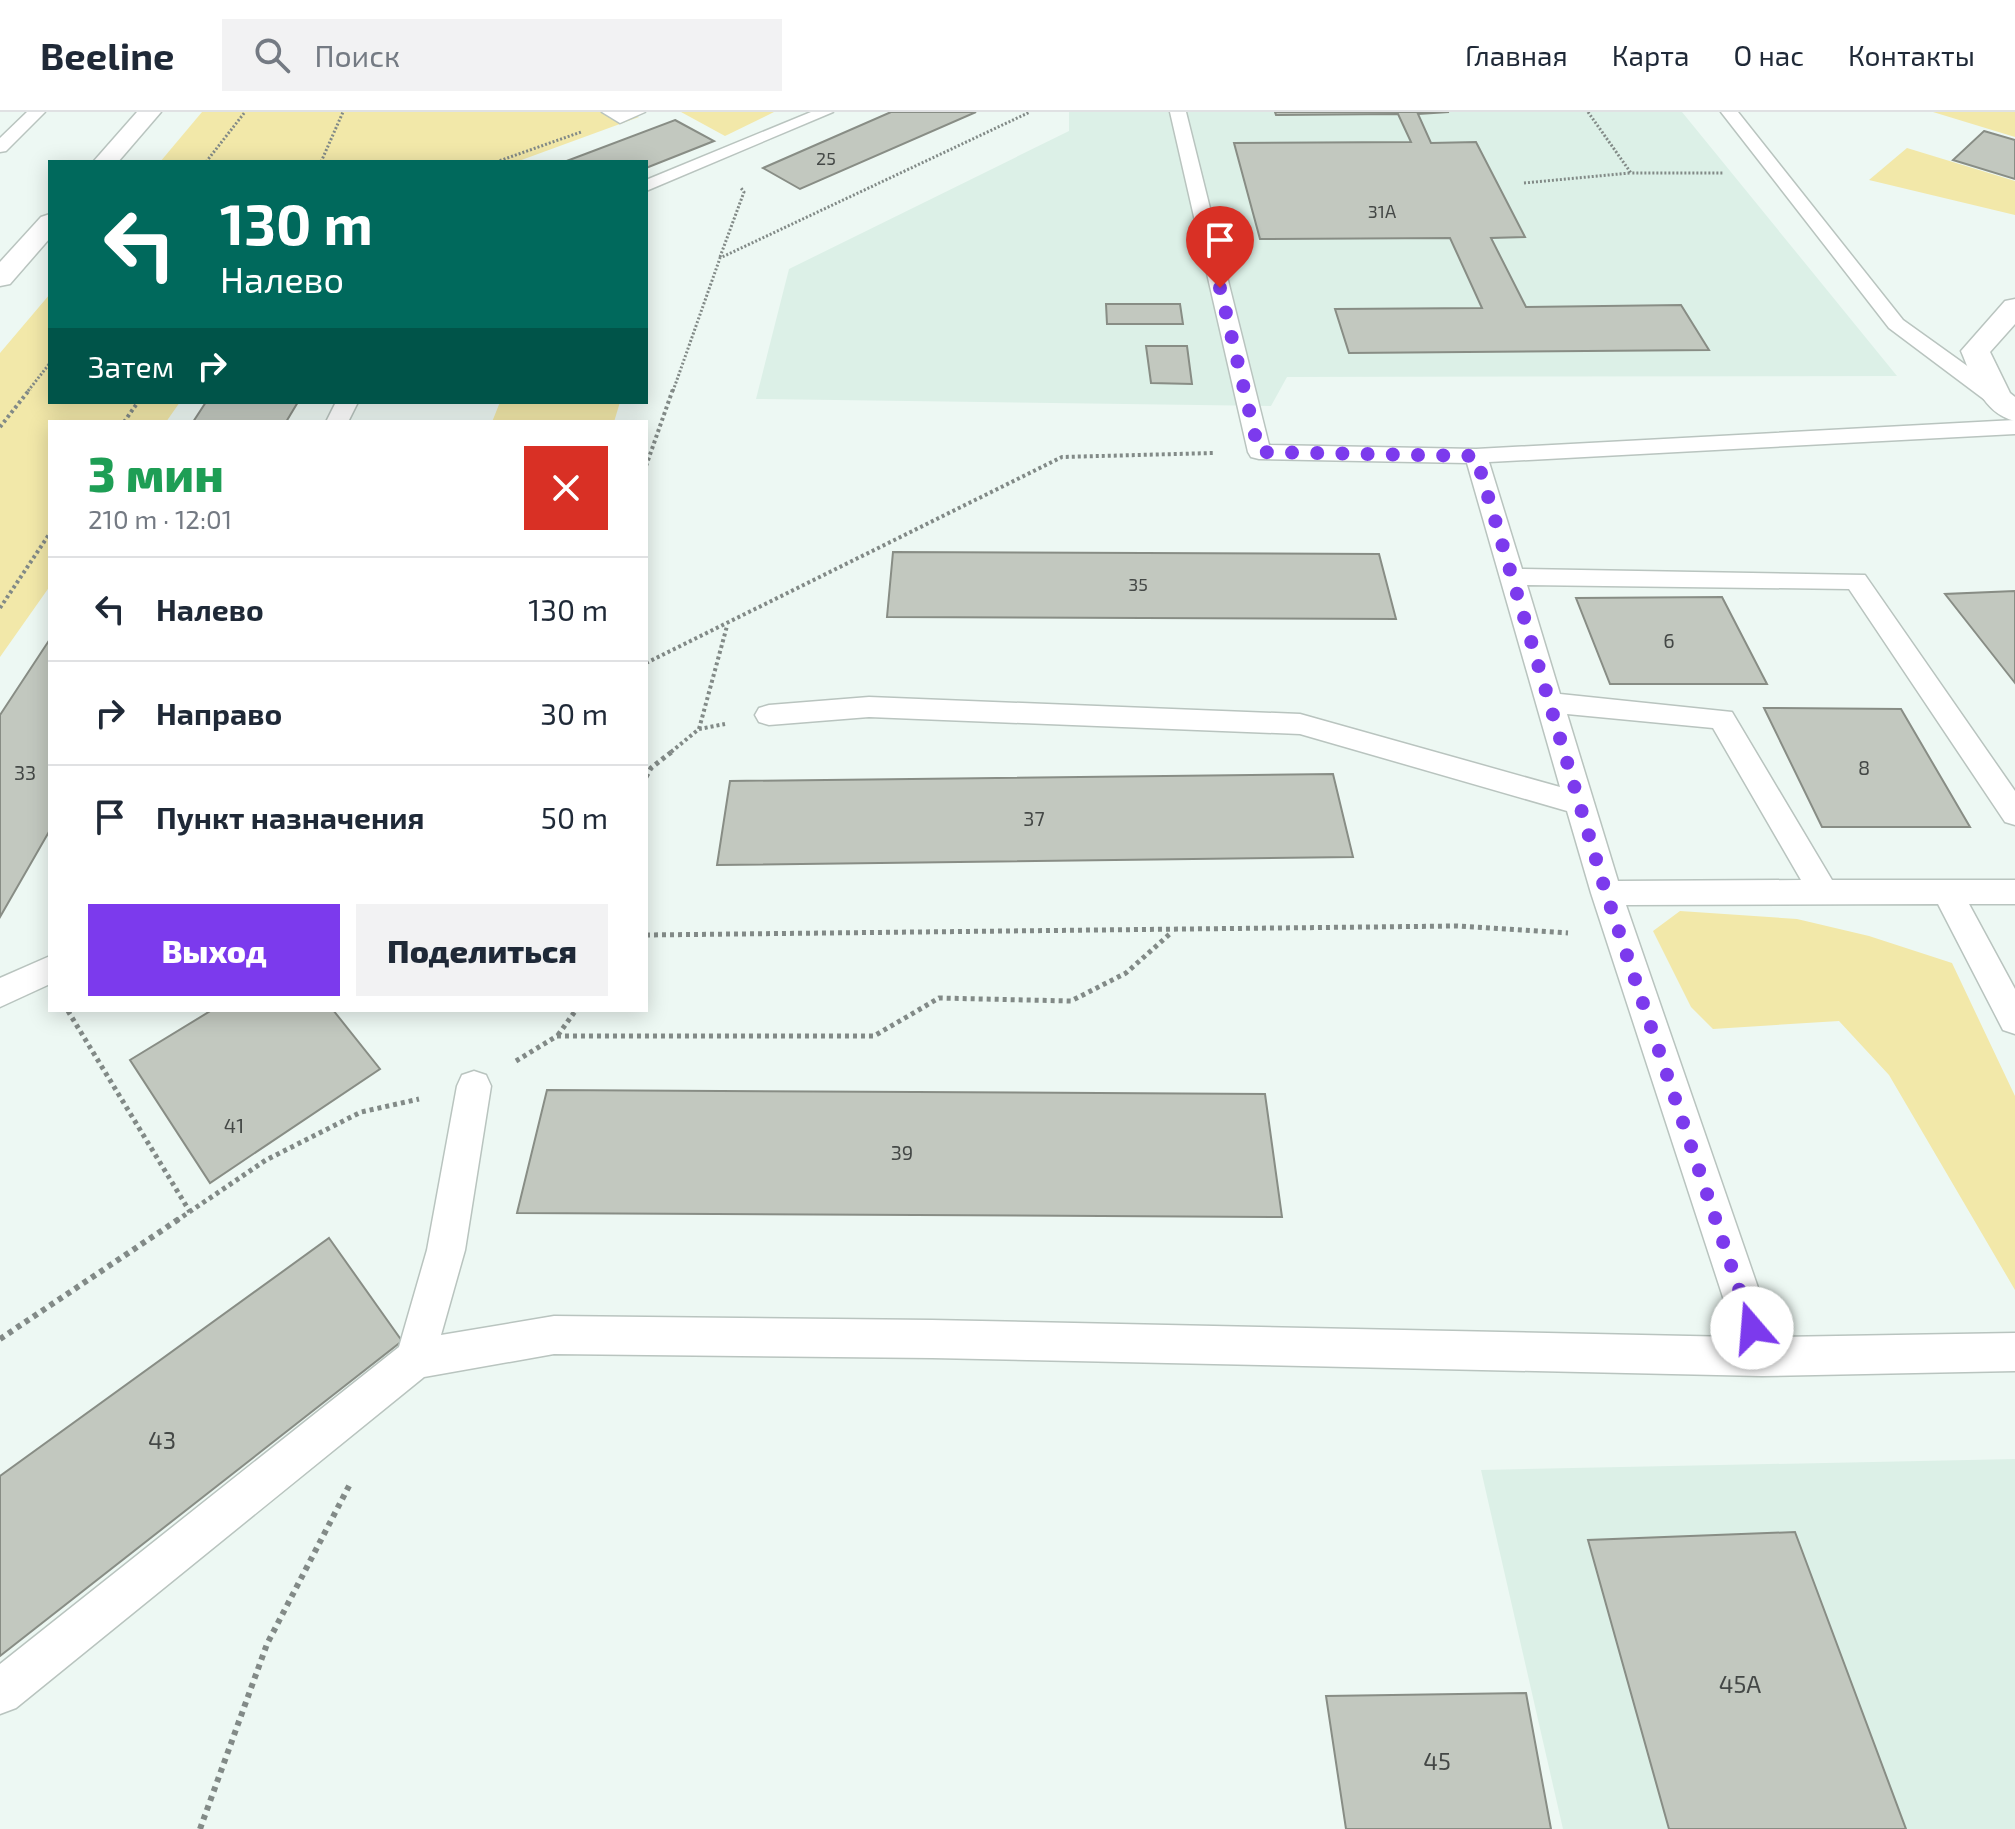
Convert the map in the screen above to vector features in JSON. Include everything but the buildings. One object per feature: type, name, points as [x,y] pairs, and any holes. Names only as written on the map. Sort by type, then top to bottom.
[{"type":"main road","points":[[107,160],[150,112]]},
{"type":"main road","points":[[0,278],[48,224]]},
{"type":"main road","points":[[2006,405],[1975,351],[2015,307]]},
{"type":"lane","points":[[0,147],[37,112]]},
{"type":"lane","points":[[615,115],[637,112]]},
{"type":"lane","points":[[648,185],[825,112]]},
{"type":"lane","points":[[1178,112],[1259,452],[1476,456],[2015,427]]},
{"type":"lane","points":[[1729,112],[1896,324],[2006,405]]},
{"type":"lane","points":[[1476,456],[1606,893],[1762,1357]]},
{"type":"lane","points":[[1512,577],[1856,581],[2015,814]]},
{"type":"lane","points":[[1549,703],[1722,719],[1824,893]]},
{"type":"lane","points":[[769,715],[869,707],[1300,724],[1578,803]]},
{"type":"lane","points":[[1947,892],[2015,1020]]},
{"type":"lane","points":[[1606,893],[2015,892]]},
{"type":"lane","points":[[0,993],[48,970]]},
{"type":"lane","points":[[415,1359],[446,1250],[474,1086]]},
{"type":"lane","points":[[0,1692],[415,1359],[554,1335],[932,1339],[1762,1357],[2015,1352]]},
{"type":"path","points":[[208,160],[245,112]]},
{"type":"path","points":[[322,160],[343,112]]},
{"type":"path","points":[[720,258],[1030,112]]},
{"type":"path","points":[[1588,112],[1631,173]]},
{"type":"path","points":[[501,160],[615,115]]},
{"type":"path","points":[[648,460],[744,192],[724,154]]},
{"type":"path","points":[[1524,183],[1631,173],[1725,173]]},
{"type":"path","points":[[0,427],[48,366]]},
{"type":"path","points":[[648,662],[1062,457],[1259,452]]},
{"type":"path","points":[[0,608],[48,536]]},
{"type":"path","points":[[699,729],[727,625]]},
{"type":"path","points":[[648,773],[699,729],[769,715]]},
{"type":"path","points":[[648,935],[1172,932],[1457,926],[1583,934],[1606,893]]},
{"type":"path","points":[[557,1036],[874,1036],[939,998],[1071,1001],[1126,973],[1172,932]]},
{"type":"path","points":[[69,1012],[190,1212]]},
{"type":"path","points":[[0,1339],[266,1160],[361,1112],[474,1086],[557,1036],[575,1012]]},
{"type":"path","points":[[200,1829],[267,1644],[352,1481]]},
{"type":"shaded area","points":[[202,112],[630,112],[639,117],[521,160],[162,160]]},
{"type":"shaded area","points":[[681,112],[774,112],[725,136]]},
{"type":"shaded area","points":[[1069,112],[1682,112],[1897,376],[1287,377],[1271,406],[756,399],[789,269],[1069,131]]},
{"type":"shaded area","points":[[1933,112],[2015,112],[2015,137]]},
{"type":"shaded area","points":[[1907,148],[2015,181],[2015,215],[1869,180]]},
{"type":"shaded area","points":[[48,296],[48,404],[179,404],[167,420],[48,420],[48,589],[0,657],[0,353]]},
{"type":"shaded area","points":[[499,404],[619,404],[615,420],[493,420]]},
{"type":"shaded area","points":[[1680,911],[1797,919],[1869,936],[1952,963],[2015,1096],[2015,1290],[1889,1075],[1839,1021],[1713,1029],[1691,1007],[1653,931]]},
{"type":"shaded area","points":[[2015,1459],[2015,1829],[1563,1829],[1481,1470]]},
{"type":"route","points":[[1220,288],[1259,452],[1476,456],[1606,893],[1752,1328]]}]
